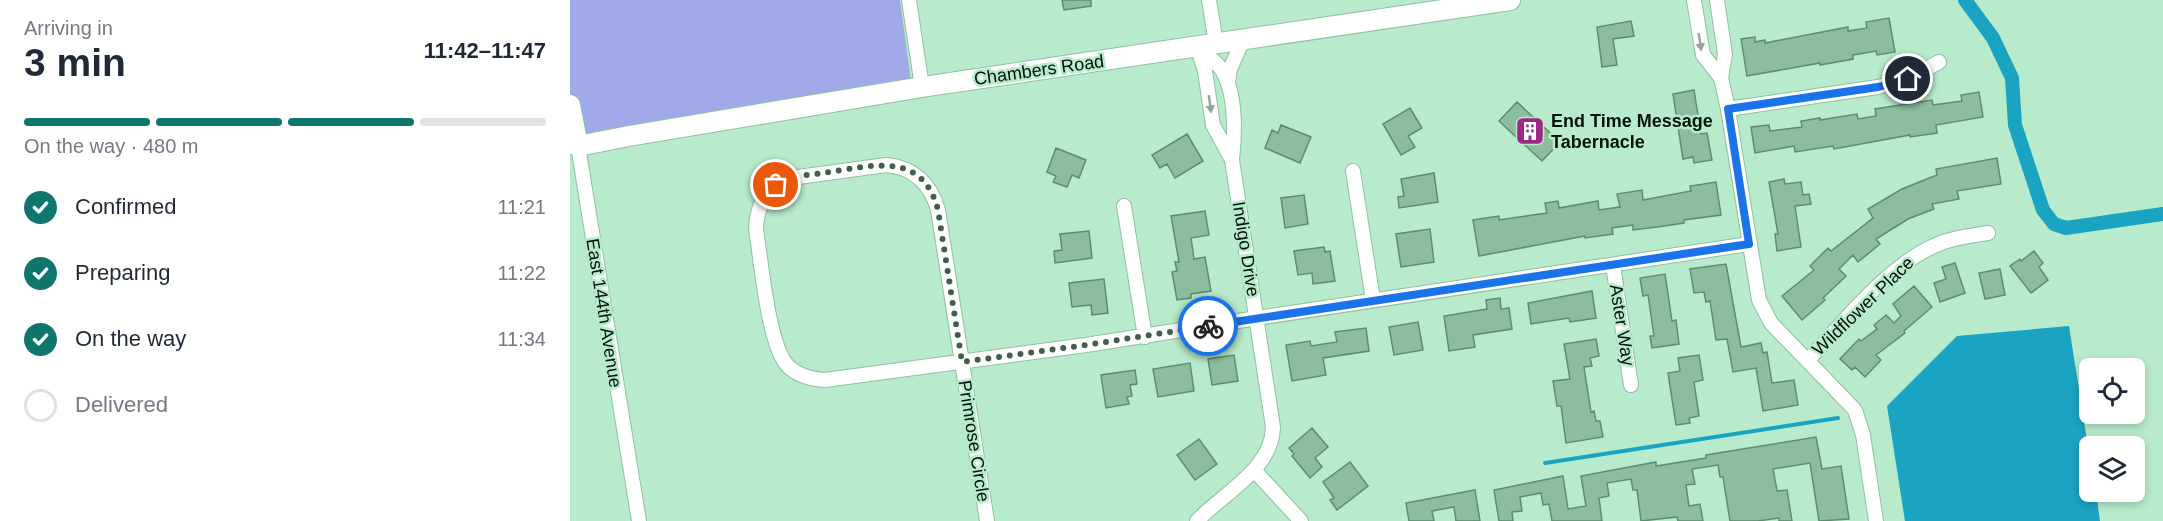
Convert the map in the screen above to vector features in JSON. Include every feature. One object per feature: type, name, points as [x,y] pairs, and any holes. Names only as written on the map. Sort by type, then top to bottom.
[{"type":"street","points":[[909,0],[922,87]]},
{"type":"street","name":"Indigo Drive","points":[[1209,0],[1206,71],[1213,125],[1232,160]]},
{"type":"street","name":"Chambers Road","points":[[574,147],[922,87],[1510,0]]},
{"type":"street","points":[[1694,0],[1702,55],[1721,78]]},
{"type":"street","points":[[1717,0],[1725,54],[1721,78],[1759,300],[1766,316],[1851,404],[1859,417],[1876,521]]},
{"type":"street","points":[[1228,85],[1230,69],[1243,40]]},
{"type":"street","points":[[1207,46],[1228,85]]},
{"type":"street","points":[[1728,109],[1886,85],[1908,79],[1938,62]]},
{"type":"street","name":"Indigo Drive","points":[[1197,521],[1209,507],[1254,470],[1268,450],[1273,435],[1232,160],[1235,129],[1228,85]]},
{"type":"street","name":"East 144th Avenue","points":[[570,105],[574,147],[639,521]]},
{"type":"street","name":"Primrose Circle","points":[[962,362],[825,380],[813,380],[795,372],[783,359],[773,336],[756,229],[759,207],[768,192],[780,182],[791,178],[879,165],[900,167],[921,179],[933,194],[938,210],[962,362],[987,521]]},
{"type":"street","points":[[1353,171],[1373,300]]},
{"type":"street","points":[[1124,206],[1145,337]]},
{"type":"street","name":"Wildflower Place","points":[[1808,360],[1884,281],[1911,257],[1948,240],[1988,233]]},
{"type":"street","points":[[962,362],[1145,337],[1373,300],[1749,244]]},
{"type":"street","name":"Aster Way","points":[[1613,265],[1631,385]]},
{"type":"street","points":[[1254,470],[1301,521]]},
{"type":"shaded area","points":[[570,0],[900,0],[911,81],[578,146],[570,120]]},
{"type":"shaded area","points":[[2069,326],[2079,390],[2079,424],[2084,424],[2086,436],[2079,436],[2079,502],[2097,502],[2100,521],[1905,521],[1887,406],[1957,336]]},
{"type":"building","points":[[1062,0],[1091,0],[1091,6],[1064,10]]},
{"type":"building","points":[[1889,18],[1895,52],[1877,55],[1876,51],[1853,55],[1853,59],[1747,76],[1741,39],[1755,37],[1755,42],[1765,40],[1765,43],[1848,27],[1848,31],[1867,28],[1866,22]]},
{"type":"building","points":[[1631,21],[1634,36],[1613,39],[1617,65],[1602,67],[1597,27]]},
{"type":"building","points":[[1694,90],[1701,134],[1707,133],[1712,160],[1694,163],[1693,157],[1683,159],[1673,94]]},
{"type":"building","points":[[1979,92],[1983,117],[1936,125],[1937,133],[1910,137],[1910,135],[1834,149],[1833,146],[1795,152],[1794,146],[1755,153],[1751,127],[1769,125],[1770,131],[1802,127],[1801,121],[1820,118],[1820,120],[1857,114],[1858,119],[1876,116],[1875,109],[1932,100],[1933,105],[1962,101],[1961,95]]},
{"type":"building","name":"End Time Message Tabernacle","points":[[1517,102],[1560,142],[1542,161],[1499,121]]},
{"type":"building","points":[[1410,108],[1422,128],[1408,136],[1415,147],[1401,155],[1383,124]]},
{"type":"building","points":[[1281,125],[1311,137],[1300,163],[1265,148],[1272,130],[1278,133]]},
{"type":"building","points":[[1187,134],[1203,161],[1175,178],[1167,164],[1160,168],[1152,155]]},
{"type":"building","points":[[1056,148],[1086,160],[1079,178],[1072,175],[1067,187],[1053,182],[1056,176],[1047,172]]},
{"type":"building","points":[[1997,158],[2001,184],[1957,191],[1959,199],[1932,204],[1934,209],[1908,219],[1876,239],[1880,244],[1858,262],[1853,255],[1839,269],[1846,276],[1823,298],[1825,300],[1802,320],[1782,296],[1814,270],[1810,266],[1828,248],[1831,251],[1873,218],[1868,209],[1902,189],[1937,175],[1936,169]]},
{"type":"building","points":[[1434,173],[1438,202],[1399,208],[1398,197],[1404,196],[1401,179]]},
{"type":"building","points":[[1784,179],[1785,184],[1801,182],[1803,195],[1809,194],[1811,204],[1795,206],[1801,247],[1777,251],[1775,234],[1778,234],[1769,182]]},
{"type":"building","points":[[1716,182],[1721,215],[1633,230],[1633,225],[1612,228],[1613,234],[1585,238],[1585,236],[1479,256],[1473,220],[1499,216],[1499,220],[1547,213],[1545,203],[1558,201],[1559,208],[1598,201],[1599,210],[1620,207],[1617,194],[1642,190],[1643,200],[1691,191],[1690,186]]},
{"type":"building","points":[[1304,195],[1308,224],[1285,228],[1281,198]]},
{"type":"building","points":[[1205,211],[1209,235],[1191,238],[1194,259],[1205,257],[1211,291],[1191,294],[1191,298],[1177,300],[1172,272],[1177,271],[1175,262],[1179,262],[1171,216]]},
{"type":"building","points":[[1430,229],[1434,262],[1401,267],[1396,234]]},
{"type":"building","points":[[1089,231],[1092,258],[1055,263],[1054,251],[1062,250],[1060,234]]},
{"type":"building","points":[[1324,247],[1325,252],[1330,251],[1335,281],[1313,284],[1312,273],[1298,275],[1294,251]]},
{"type":"building","points":[[2034,251],[2043,263],[2039,267],[2048,280],[2031,293],[2010,266]]},
{"type":"building","points":[[1955,263],[1965,293],[1940,302],[1934,283],[1946,279],[1942,267]]},
{"type":"building","points":[[1726,264],[1741,347],[1761,343],[1763,353],[1767,352],[1772,383],[1794,380],[1798,405],[1763,411],[1756,368],[1733,372],[1727,339],[1716,340],[1710,301],[1706,302],[1704,292],[1694,293],[1690,269]]},
{"type":"building","points":[[2000,269],[2005,295],[1985,299],[1979,273]]},
{"type":"building","points":[[1665,274],[1672,321],[1676,320],[1679,344],[1652,348],[1650,336],[1654,336],[1648,295],[1643,296],[1640,278]]},
{"type":"building","points":[[1104,279],[1108,313],[1092,315],[1091,305],[1072,307],[1069,283]]},
{"type":"building","points":[[1914,286],[1932,307],[1904,331],[1905,333],[1876,355],[1881,360],[1865,377],[1855,367],[1852,370],[1840,359],[1859,339],[1861,341],[1877,329],[1874,325],[1886,315],[1894,323],[1901,316],[1893,304]]},
{"type":"building","points":[[1592,291],[1596,318],[1570,322],[1569,318],[1531,324],[1528,303]]},
{"type":"building","points":[[1500,298],[1501,309],[1509,308],[1512,329],[1473,335],[1475,347],[1449,351],[1444,316],[1487,309],[1486,300]]},
{"type":"building","points":[[1418,322],[1423,350],[1394,355],[1389,327]]},
{"type":"building","points":[[1366,328],[1369,351],[1323,358],[1326,375],[1292,381],[1286,345],[1310,341],[1311,346],[1337,342],[1335,332]]},
{"type":"building","points":[[1596,339],[1599,356],[1590,358],[1592,366],[1584,367],[1591,412],[1594,411],[1596,421],[1600,421],[1603,437],[1566,443],[1561,406],[1557,406],[1553,381],[1570,379],[1564,344]]},
{"type":"building","points":[[1234,355],[1238,381],[1212,385],[1208,359]]},
{"type":"building","points":[[1699,355],[1703,380],[1694,382],[1699,416],[1689,418],[1690,423],[1676,425],[1668,373],[1680,371],[1678,358]]},
{"type":"building","points":[[1190,363],[1194,391],[1158,397],[1153,369]]},
{"type":"building","points":[[1135,370],[1137,384],[1130,385],[1132,396],[1127,397],[1129,404],[1106,408],[1101,375]]},
{"type":"building","points":[[1312,428],[1328,447],[1315,458],[1322,467],[1310,478],[1292,456],[1294,454],[1289,448]]},
{"type":"building","points":[[1816,437],[1822,469],[1841,466],[1849,519],[1819,521],[1810,463],[1773,469],[1777,491],[1787,490],[1792,521],[1779,521],[1779,518],[1730,521],[1723,477],[1720,477],[1718,465],[1692,469],[1695,484],[1686,485],[1689,506],[1700,504],[1703,521],[1678,521],[1677,517],[1641,521],[1637,490],[1633,490],[1631,479],[1607,483],[1609,496],[1599,498],[1602,521],[1552,521],[1549,504],[1543,505],[1541,493],[1520,497],[1522,511],[1512,512],[1513,521],[1499,521],[1494,490],[1563,476],[1568,509],[1586,506],[1581,476],[1656,462],[1656,466],[1706,458],[1706,455]]},
{"type":"building","points":[[1199,439],[1217,464],[1195,480],[1177,455]]},
{"type":"building","points":[[1350,462],[1368,486],[1337,510],[1330,500],[1334,498],[1323,482]]},
{"type":"building","points":[[1475,490],[1480,521],[1456,521],[1454,507],[1432,511],[1434,521],[1409,521],[1406,503]]},
{"type":"waterway","points":[[1965,0],[1993,38],[2012,78],[2015,125],[2043,210],[2054,224],[2066,228],[2163,214]]},
{"type":"waterway","points":[[1545,463],[1838,418]]},
{"type":"way so far","points":[[776,185],[791,178],[879,165],[900,167],[912,172],[926,183],[933,194],[938,210],[962,362],[1208,326]]},
{"type":"place","name":"End Time Message Tabernacle","points":[[1530,131]]},
{"type":"route","points":[[1208,326],[1749,244],[1728,109],[1878,87],[1908,79]]}]
